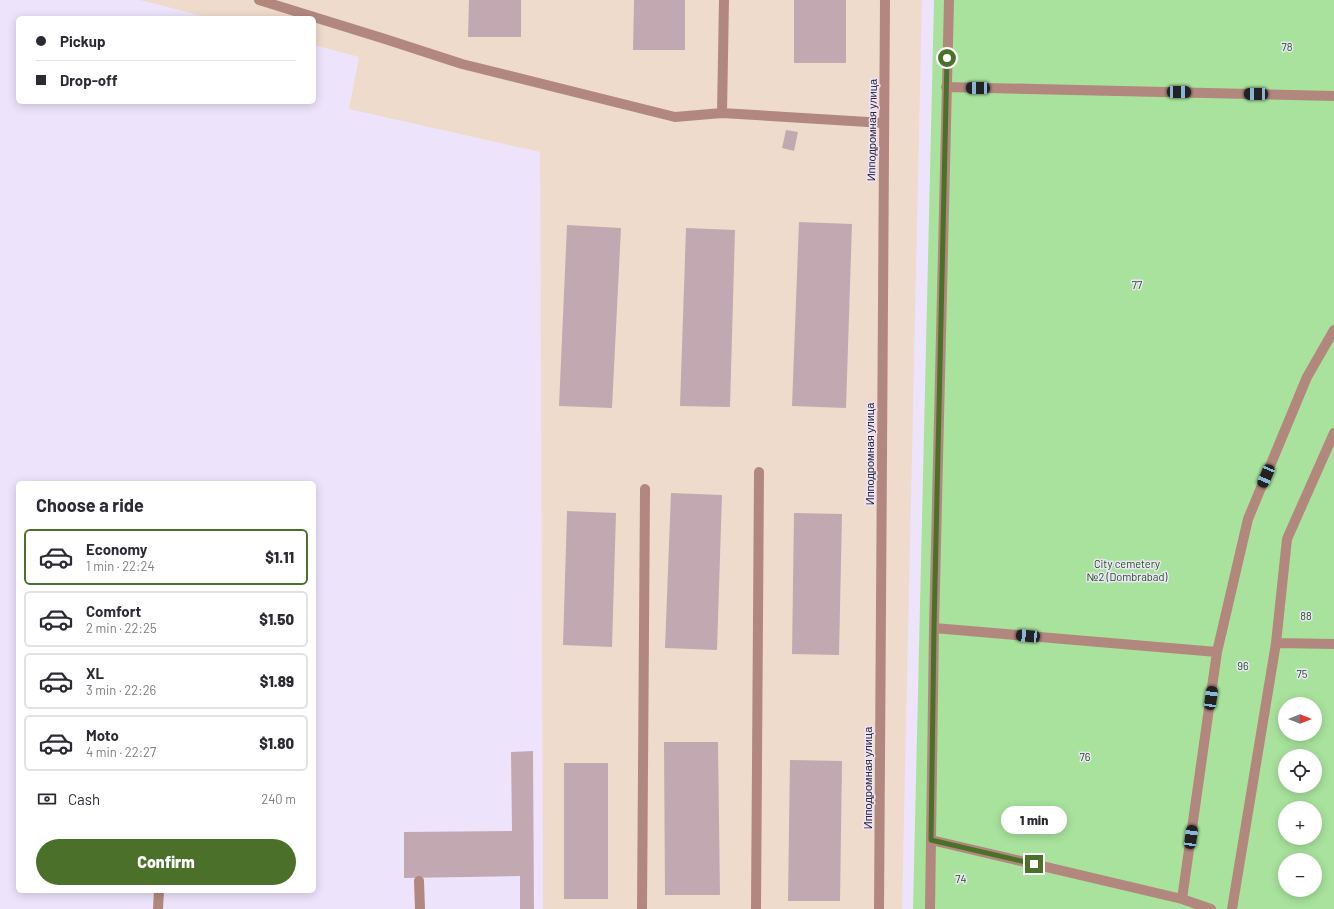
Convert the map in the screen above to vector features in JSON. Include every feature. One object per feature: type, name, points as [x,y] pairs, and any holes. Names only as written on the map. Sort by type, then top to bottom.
[{"type":"street","points":[[259,0],[310,16]]},
{"type":"street","points":[[722,113],[724,0]]},
{"type":"street","name":"Ипподромная улица","points":[[879,909],[885,0]]},
{"type":"street","points":[[930,909],[934,628],[949,0]]},
{"type":"street","points":[[316,18],[462,64],[675,116],[722,113],[884,123]]},
{"type":"street","points":[[946,87],[1334,96]]},
{"type":"street","points":[[1182,899],[1217,652],[1248,519],[1307,377],[1334,330]]},
{"type":"street","points":[[1232,909],[1276,643],[1287,539],[1334,434]]},
{"type":"street","points":[[756,909],[760,472]]},
{"type":"street","points":[[642,909],[645,489]]},
{"type":"street","points":[[934,628],[1217,652]]},
{"type":"street","points":[[1276,643],[1334,644]]},
{"type":"street","points":[[931,840],[1182,899],[1211,909]]},
{"type":"street","points":[[419,881],[420,909]]},
{"type":"street","points":[[158,909],[159,893]]},
{"type":"shaded area","points":[[140,0],[922,0],[902,909],[543,909],[540,152],[349,109],[359,57],[316,46],[316,16],[202,16]]},
{"type":"green space","name":"City cemetery №2 (Dombrabad)","points":[[934,0],[1334,0],[1334,909],[913,909]]},
{"type":"building","points":[[469,0],[521,0],[521,37],[468,37]]},
{"type":"building","points":[[634,0],[685,0],[685,50],[633,50]]},
{"type":"building","points":[[794,0],[846,0],[846,63],[794,63]]},
{"type":"building","points":[[786,130],[798,132],[794,151],[782,148]]},
{"type":"building","points":[[799,222],[852,224],[846,408],[792,406]]},
{"type":"building","points":[[567,225],[621,228],[612,408],[559,406]]},
{"type":"building","points":[[686,228],[735,230],[730,407],[680,406]]},
{"type":"building","points":[[671,493],[722,495],[717,650],[665,648]]},
{"type":"building","points":[[567,511],[616,513],[612,647],[563,645]]},
{"type":"building","points":[[794,513],[842,514],[839,655],[792,654]]},
{"type":"building","points":[[664,742],[718,742],[720,895],[665,895]]},
{"type":"building","points":[[533,751],[534,909],[520,909],[520,876],[404,878],[404,832],[512,831],[511,752]]},
{"type":"building","points":[[790,760],[842,761],[840,901],[788,901]]},
{"type":"building","points":[[564,763],[608,763],[608,899],[564,899]]},
{"type":"route","points":[[947,58],[934,628],[931,840],[1034,864]]},
{"type":"park label","name":"78","points":[[1287,47]]},
{"type":"park label","name":"77","points":[[1137,285]]},
{"type":"park label","name":"88","points":[[1306,616]]},
{"type":"park label","name":"96","points":[[1243,666]]},
{"type":"park label","name":"75","points":[[1302,674]]},
{"type":"park label","name":"76","points":[[1085,757]]},
{"type":"park label","name":"74","points":[[961,879]]}]
